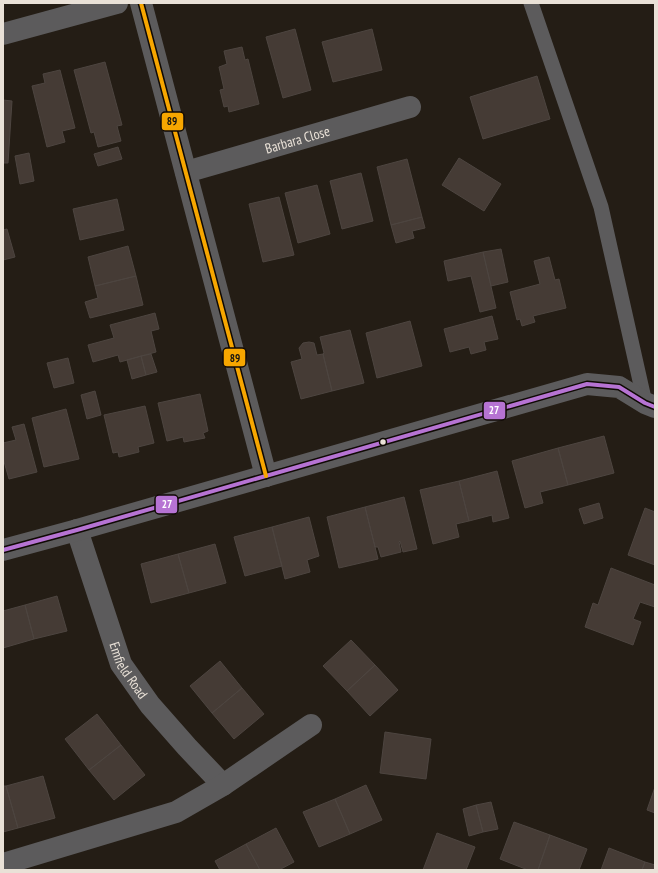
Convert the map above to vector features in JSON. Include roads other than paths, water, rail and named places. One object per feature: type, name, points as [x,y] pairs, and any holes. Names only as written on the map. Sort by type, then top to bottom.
[{"type":"street","points":[[3,34],[117,3]]},
{"type":"street","points":[[141,3],[266,476]]},
{"type":"street","name":"Barbara Close","points":[[186,172],[410,108]]},
{"type":"street","points":[[3,550],[587,384],[619,387],[650,405]]},
{"type":"street","name":"Emfield Road","points":[[77,530],[121,664],[150,705],[223,785]]},
{"type":"street","points":[[3,864],[176,812],[223,785],[311,724]]},
{"type":"lane","points":[[531,3],[601,206],[650,405]]}]
